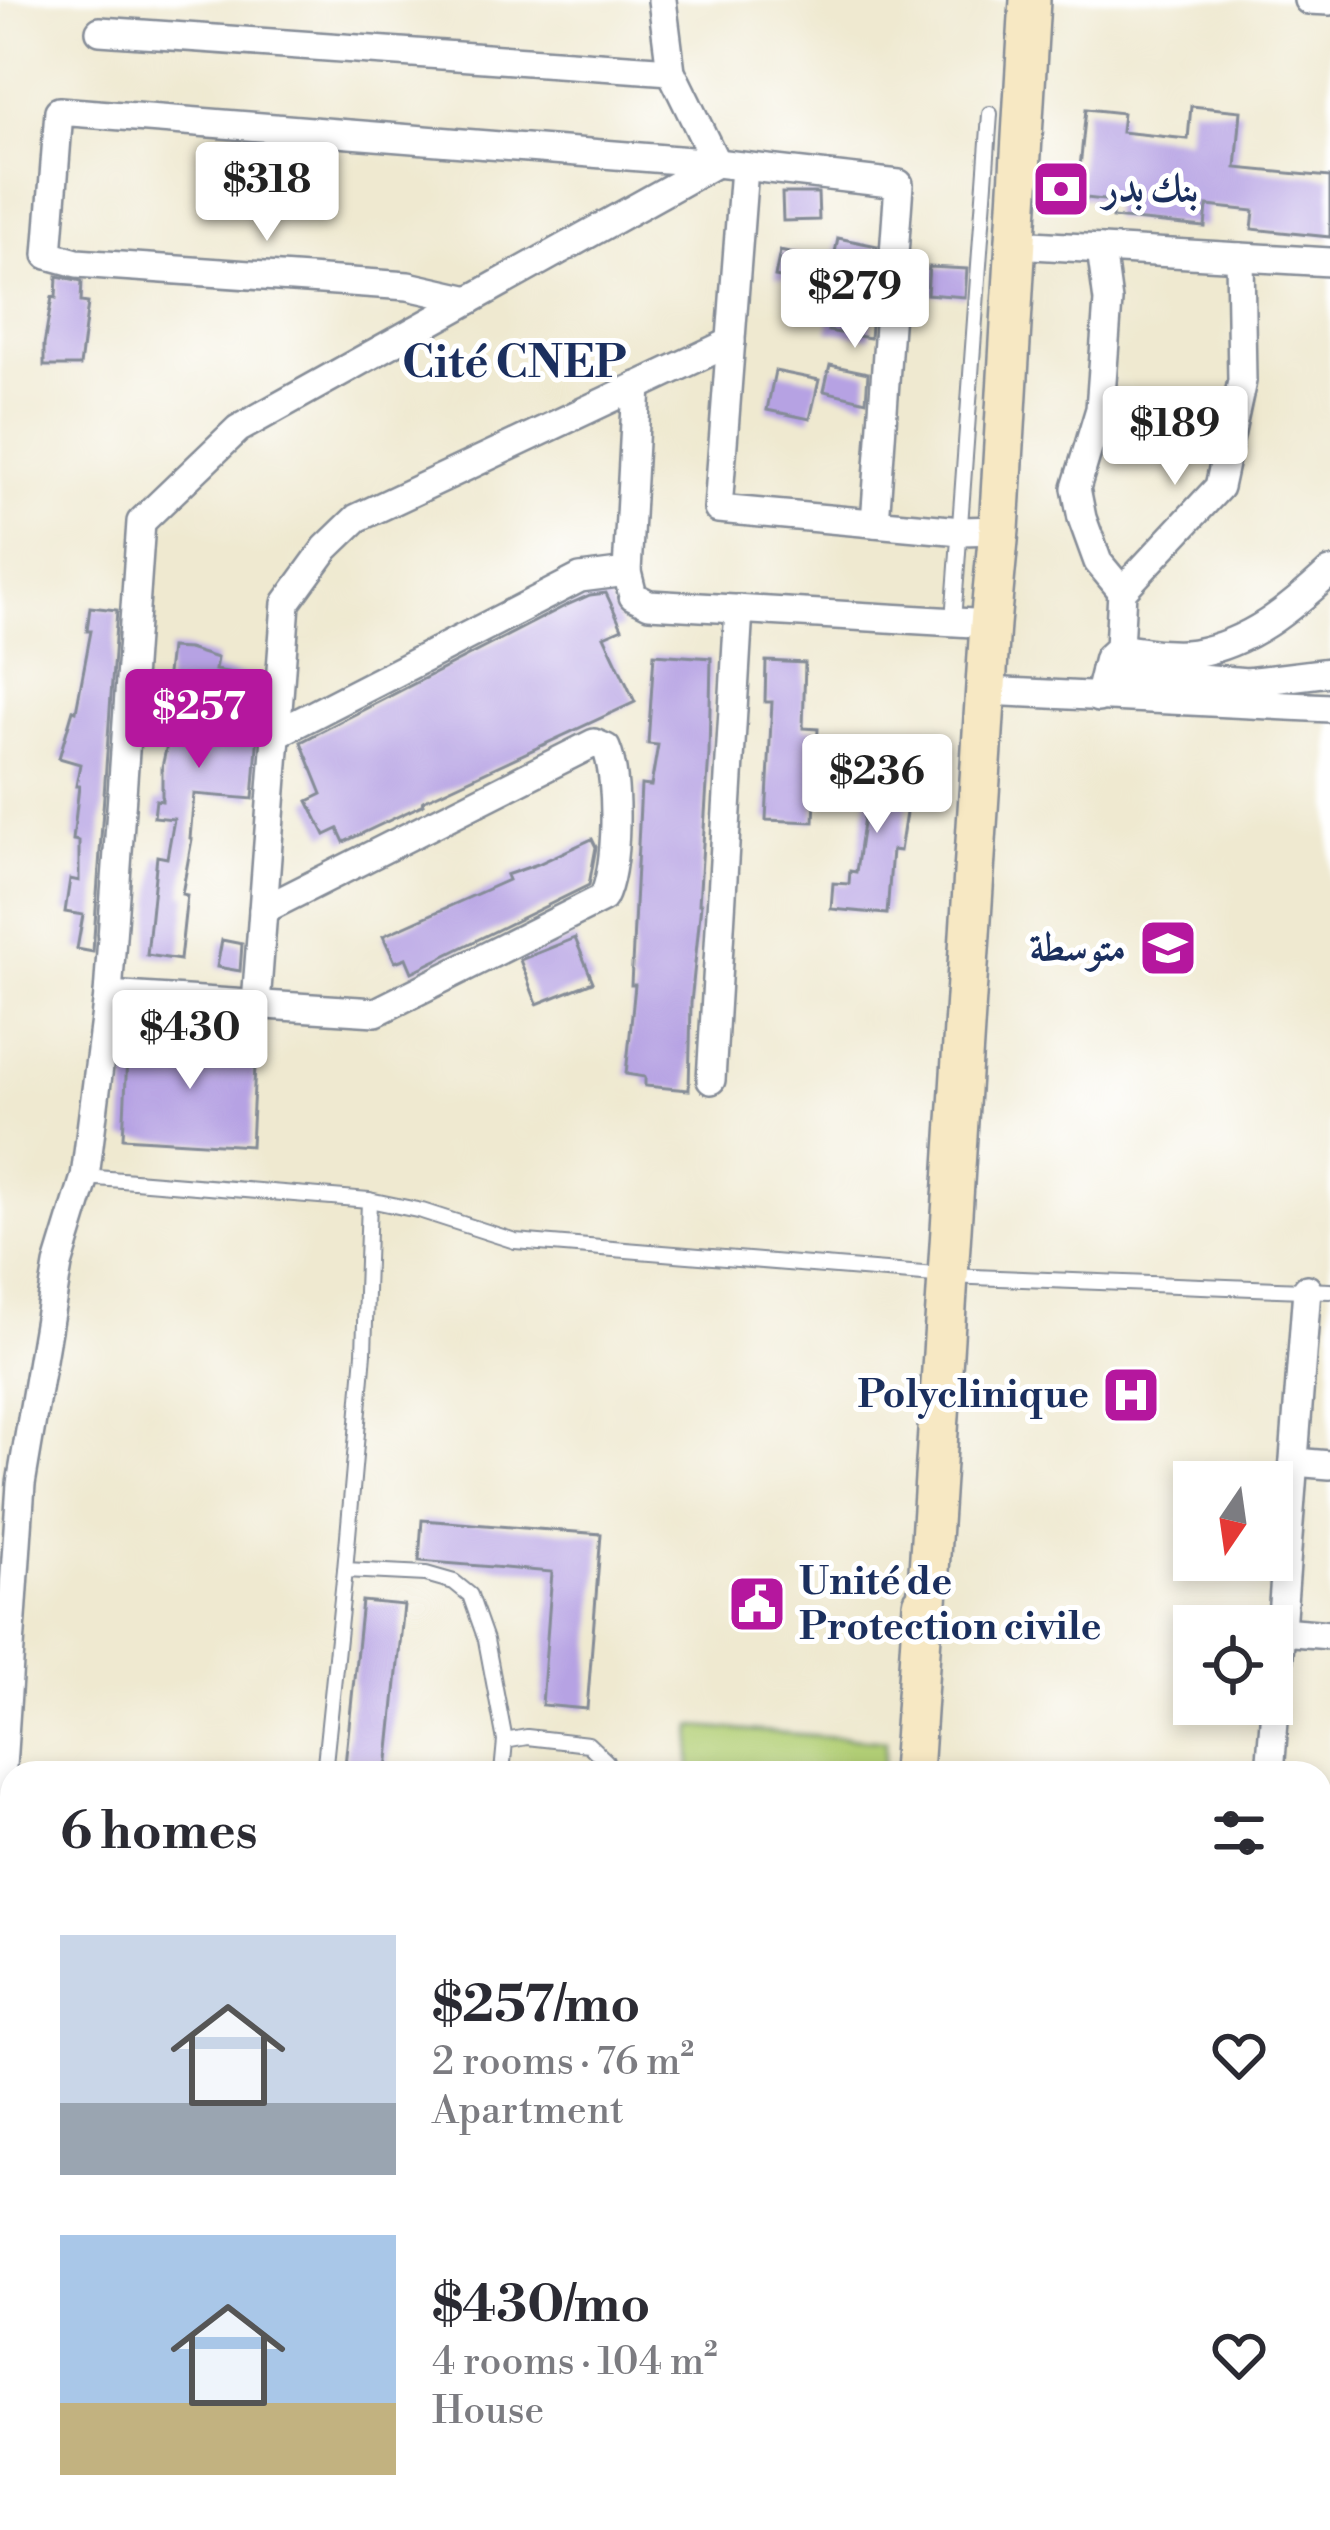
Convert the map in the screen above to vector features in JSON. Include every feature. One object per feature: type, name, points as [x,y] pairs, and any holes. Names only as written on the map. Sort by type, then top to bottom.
[{"type":"main road","points":[[913,1761],[986,691],[972,622],[1015,244],[1030,0]]},
{"type":"street","points":[[662,0],[671,71],[730,166],[731,342],[718,509],[980,531]]},
{"type":"street","points":[[1308,0],[1330,2]]},
{"type":"street","points":[[100,31],[671,71]]},
{"type":"street","points":[[470,300],[408,286],[77,263],[48,255],[58,111],[899,184],[874,523]]},
{"type":"street","points":[[2,1761],[21,1484],[58,1265],[85,1178],[108,995],[141,522],[238,429],[470,300],[730,166]]},
{"type":"street","points":[[1015,244],[1330,262]]},
{"type":"street","points":[[1101,249],[1108,301],[1100,409],[1076,488],[1098,562],[1122,591]]},
{"type":"street","points":[[1107,672],[1122,591],[1219,487],[1242,381],[1240,257]]},
{"type":"street","points":[[256,1004],[286,603],[326,548],[357,518],[731,342]]},
{"type":"street","points":[[638,386],[627,572],[633,596],[649,604],[972,622]]},
{"type":"street","points":[[276,734],[580,578],[627,572]]},
{"type":"street","points":[[986,691],[1107,672],[1256,633],[1330,572]]},
{"type":"street","points":[[711,1080],[739,609]]},
{"type":"street","points":[[1107,672],[1247,682],[1330,672]]},
{"type":"street","points":[[1107,672],[1330,708]]},
{"type":"street","points":[[108,995],[376,1012],[603,898],[611,882],[615,782],[607,748],[594,743],[263,910]]},
{"type":"street","points":[[1283,1605],[1294,1462],[1318,1290]]},
{"type":"street","points":[[1294,1462],[1330,1466]]},
{"type":"street","points":[[1293,1632],[1330,1635]]},
{"type":"street","points":[[1271,1761],[1274,1725]]},
{"type":"lane","points":[[980,531],[990,114]]},
{"type":"lane","points":[[85,1178],[369,1201],[422,1211],[514,1241],[948,1276],[1318,1290]]},
{"type":"lane","points":[[324,1761],[364,1353],[369,1201]]},
{"type":"lane","points":[[345,1570],[426,1574],[454,1582],[470,1595],[486,1640],[505,1742],[503,1761]]},
{"type":"lane","points":[[505,1742],[526,1737],[588,1744],[606,1761]]},
{"type":"green space","points":[[693,1726],[886,1741],[884,1761],[691,1761]]},
{"type":"building","points":[[1191,106],[1241,111],[1236,168],[1330,177],[1330,237],[1252,229],[1254,211],[1207,206],[1205,227],[1112,218],[1113,201],[1077,197],[1086,109],[1123,113],[1121,132],[1188,139]]},
{"type":"building","points":[[782,193],[818,193],[819,220],[783,221]]},
{"type":"building","points":[[838,238],[877,246],[868,312],[872,313],[870,338],[828,331],[835,288],[775,277],[780,251],[833,262]]},
{"type":"building","points":[[929,267],[967,269],[965,297],[927,294]]},
{"type":"building","points":[[57,276],[82,281],[81,302],[88,303],[80,366],[44,366]]},
{"type":"building","points":[[830,365],[868,373],[866,401],[824,391]]},
{"type":"building","points":[[775,371],[819,380],[810,419],[767,410]]},
{"type":"building","points":[[606,593],[622,628],[604,636],[635,702],[344,842],[338,829],[325,835],[308,801],[322,794],[301,742],[565,606]]},
{"type":"building","points":[[90,607],[117,610],[93,952],[77,949],[83,915],[65,912],[70,879],[79,881],[79,841],[73,840],[80,764],[59,758],[76,711],[91,631],[87,631]]},
{"type":"building","points":[[170,648],[217,658],[215,670],[262,678],[253,799],[194,794],[180,960],[147,955],[157,856],[167,858],[174,819],[154,817],[156,800],[162,801],[162,767],[169,736],[160,734]]},
{"type":"building","points":[[654,654],[711,658],[689,1090],[645,1086],[645,1077],[626,1074],[635,985],[631,985],[641,785],[651,786],[658,745],[648,744]]},
{"type":"building","points":[[766,661],[805,663],[803,728],[818,729],[814,822],[766,820],[772,702],[765,702]]},
{"type":"building","points":[[868,753],[914,762],[900,851],[892,850],[887,914],[831,909],[833,883],[849,884],[850,871],[856,872],[868,789],[862,787]]},
{"type":"building","points":[[592,839],[596,847],[589,885],[412,972],[406,958],[395,962],[383,936]]},
{"type":"building","points":[[575,938],[593,982],[537,1004],[520,960]]},
{"type":"building","points":[[222,940],[242,944],[240,971],[217,967]]},
{"type":"building","points":[[128,1037],[256,1045],[251,1146],[123,1138]]},
{"type":"building","points":[[422,1520],[601,1534],[587,1709],[542,1705],[552,1572],[419,1561]]},
{"type":"building","points":[[362,1601],[404,1605],[388,1761],[345,1761]]},
{"type":"place","name":"بنك بدر","points":[[1061,189]]},
{"type":"place","name":"متوسطة","points":[[1168,948]]},
{"type":"place","name":"Polyclinique","points":[[1131,1395]]},
{"type":"place","name":"Unité de Protection civile","points":[[757,1604]]},
{"type":"district","name":"Cité CNEP","points":[[514,363]]}]
